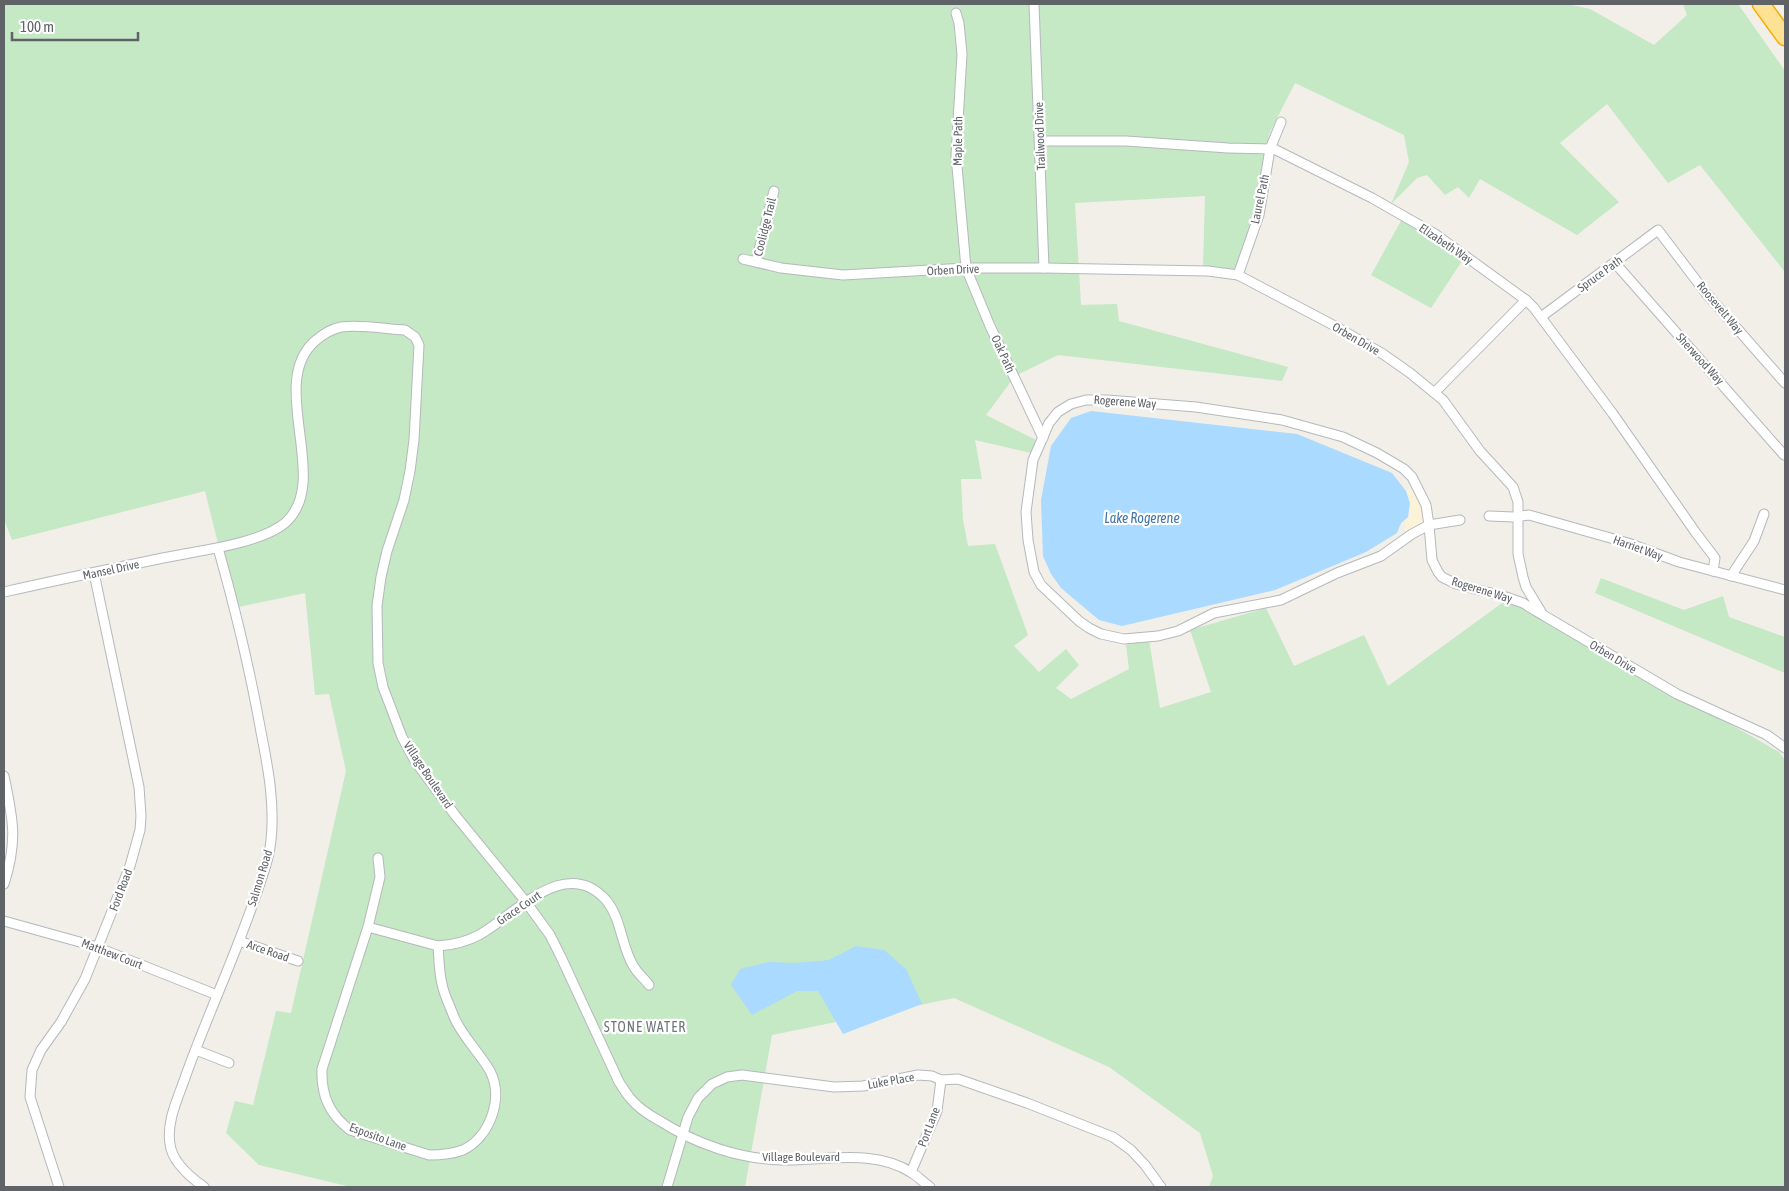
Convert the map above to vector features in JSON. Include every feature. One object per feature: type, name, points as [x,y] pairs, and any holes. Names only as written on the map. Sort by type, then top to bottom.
[{"type":"highway","points":[[1761,4],[1785,37]]},
{"type":"street","name":"Trailwood Drive","points":[[1034,4],[1044,268]]},
{"type":"street","name":"Maple Path","points":[[956,13],[959,23],[962,54],[956,155],[966,268]]},
{"type":"street","name":"Laurel Path","points":[[1238,275],[1259,215],[1270,148],[1281,122]]},
{"type":"street","name":"Elizabeth Way","points":[[1040,141],[1126,141],[1228,148],[1270,148],[1372,198],[1435,234],[1526,300],[1541,317],[1613,414],[1715,558],[1713,572]]},
{"type":"street","name":"Coolidge Trail","points":[[756,262],[774,192]]},
{"type":"street","name":"Spruce Path","points":[[1541,317],[1658,230]]},
{"type":"street","name":"Roosevelt Way","points":[[1658,230],[1705,292],[1785,383]]},
{"type":"street","name":"Orben Drive","points":[[744,260],[797,270],[843,274],[966,268],[1044,268],[1208,271],[1238,275],[1316,316],[1382,354],[1435,392],[1480,450],[1513,487],[1518,502],[1518,554],[1522,577],[1543,615],[1677,694],[1767,735],[1785,748]]},
{"type":"street","name":"Sherwood Way","points":[[1615,263],[1784,455]]},
{"type":"street","name":"Oak Path","points":[[966,268],[990,326],[1043,438]]},
{"type":"street","points":[[1435,392],[1526,300]]},
{"type":"street","name":"Village Boulevard","points":[[218,548],[267,534],[278,528],[287,522],[301,498],[303,480],[296,379],[303,355],[310,345],[327,332],[339,327],[405,330],[411,333],[419,345],[414,440],[404,500],[387,552],[377,606],[378,663],[383,687],[402,737],[415,761],[550,935],[619,1082],[630,1098],[645,1112],[683,1136],[742,1155],[780,1160],[855,1157],[883,1161],[911,1172],[930,1187]]},
{"type":"street","name":"Rogerene Way","points":[[1430,525],[1412,534],[1381,556],[1281,600],[1214,613],[1178,631],[1158,636],[1124,638],[1101,634],[1079,621],[1042,585],[1034,572],[1028,540],[1026,512],[1033,460],[1049,423],[1058,412],[1070,404],[1086,400],[1196,407],[1282,420],[1342,437],[1377,453],[1404,469],[1412,477],[1426,506],[1430,525],[1432,560],[1434,567],[1442,576],[1456,584],[1523,603],[1543,615]]},
{"type":"street","points":[[1731,576],[1754,541],[1764,514]]},
{"type":"street","name":"Harriet Way","points":[[1489,516],[1529,515],[1628,543],[1679,562],[1713,572],[1785,590]]},
{"type":"street","points":[[1430,525],[1460,520]]},
{"type":"street","name":"Mansel Drive","points":[[4,592],[218,548]]},
{"type":"street","name":"Salmon Road","points":[[204,1187],[193,1179],[176,1159],[171,1151],[169,1137],[174,1111],[262,876],[271,842],[272,822],[266,755],[252,684],[218,548]]},
{"type":"street","name":"Ford Road","points":[[59,1187],[30,1097],[31,1075],[41,1050],[61,1022],[85,979],[130,866],[141,816],[139,787],[94,573]]},
{"type":"street","points":[[4,776],[14,831],[12,856],[4,884]]},
{"type":"street","name":"Esposito Lane","points":[[378,858],[380,877],[368,927],[322,1069],[321,1082],[327,1104],[333,1114],[350,1130],[429,1155],[441,1155],[463,1149],[483,1134],[489,1123],[495,1098],[495,1085],[490,1072],[455,1020],[442,984],[438,946]]},
{"type":"street","name":"Grace Court","points":[[368,927],[438,946],[462,942],[480,934],[545,890],[566,884],[586,887],[600,895],[612,910],[634,967],[649,985]]},
{"type":"street","name":"Matthew Court","points":[[4,921],[62,936],[98,948],[217,995]]},
{"type":"street","name":"Arce Road","points":[[239,941],[298,961]]},
{"type":"street","points":[[196,1050],[230,1063]]},
{"type":"street","name":"Luke Place","points":[[667,1187],[692,1107],[706,1088],[720,1080],[735,1075],[756,1076],[800,1084],[834,1087],[863,1086],[918,1076],[932,1076],[941,1080],[958,1079],[1028,1103],[1114,1137],[1145,1165],[1161,1187]]},
{"type":"street","name":"Port Lane","points":[[911,1172],[937,1111],[941,1080]]},
{"type":"green space","points":[[4,4],[1567,4],[1590,9],[1654,45],[1687,15],[1683,4],[1738,4],[1785,71],[1785,272],[1700,165],[1668,183],[1607,104],[1560,143],[1619,202],[1577,235],[1480,179],[1469,198],[1458,187],[1445,195],[1427,175],[1417,178],[1391,204],[1409,162],[1404,135],[1295,83],[1269,134],[1253,214],[1237,270],[1203,268],[1205,196],[1075,203],[1081,305],[1117,304],[1119,321],[1288,367],[1282,381],[1058,355],[1015,376],[986,415],[1040,442],[1035,454],[975,440],[982,479],[961,479],[963,520],[968,546],[995,544],[1028,635],[1014,646],[1039,672],[1066,649],[1079,665],[1056,688],[1071,699],[1129,669],[1126,645],[1149,640],[1160,708],[1211,692],[1190,630],[1266,608],[1294,666],[1364,635],[1388,686],[1509,598],[1779,752],[1785,760],[1785,1187],[1209,1187],[1213,1176],[1200,1133],[1109,1067],[954,998],[772,1035],[745,1187],[351,1187],[259,1165],[226,1133],[235,1101],[253,1105],[276,1011],[291,1013],[346,771],[329,694],[315,695],[305,593],[234,608],[205,491],[12,540],[4,519]]},
{"type":"green space","points":[[1402,219],[1464,258],[1431,308],[1371,275]]},
{"type":"green space","points":[[1601,578],[1684,610],[1723,596],[1729,617],[1785,637],[1785,673],[1595,593]]},
{"type":"sand","points":[[1414,487],[1421,500],[1424,522],[1407,534],[1404,529],[1406,528],[1404,521],[1409,517],[1410,503],[1406,491]]},
{"type":"water","name":"Lake Rogerene","points":[[1091,411],[1297,434],[1392,473],[1406,491],[1410,503],[1408,517],[1401,523],[1397,533],[1366,552],[1275,590],[1122,626],[1099,620],[1061,588],[1051,574],[1043,556],[1041,500],[1051,446],[1071,418]]},
{"type":"water","points":[[856,946],[884,950],[906,969],[922,1004],[843,1034],[818,991],[797,991],[752,1015],[731,985],[740,969],[769,962],[795,963],[829,960]]},
{"type":"district","name":"STONE WATER","points":[[645,1027]]}]
